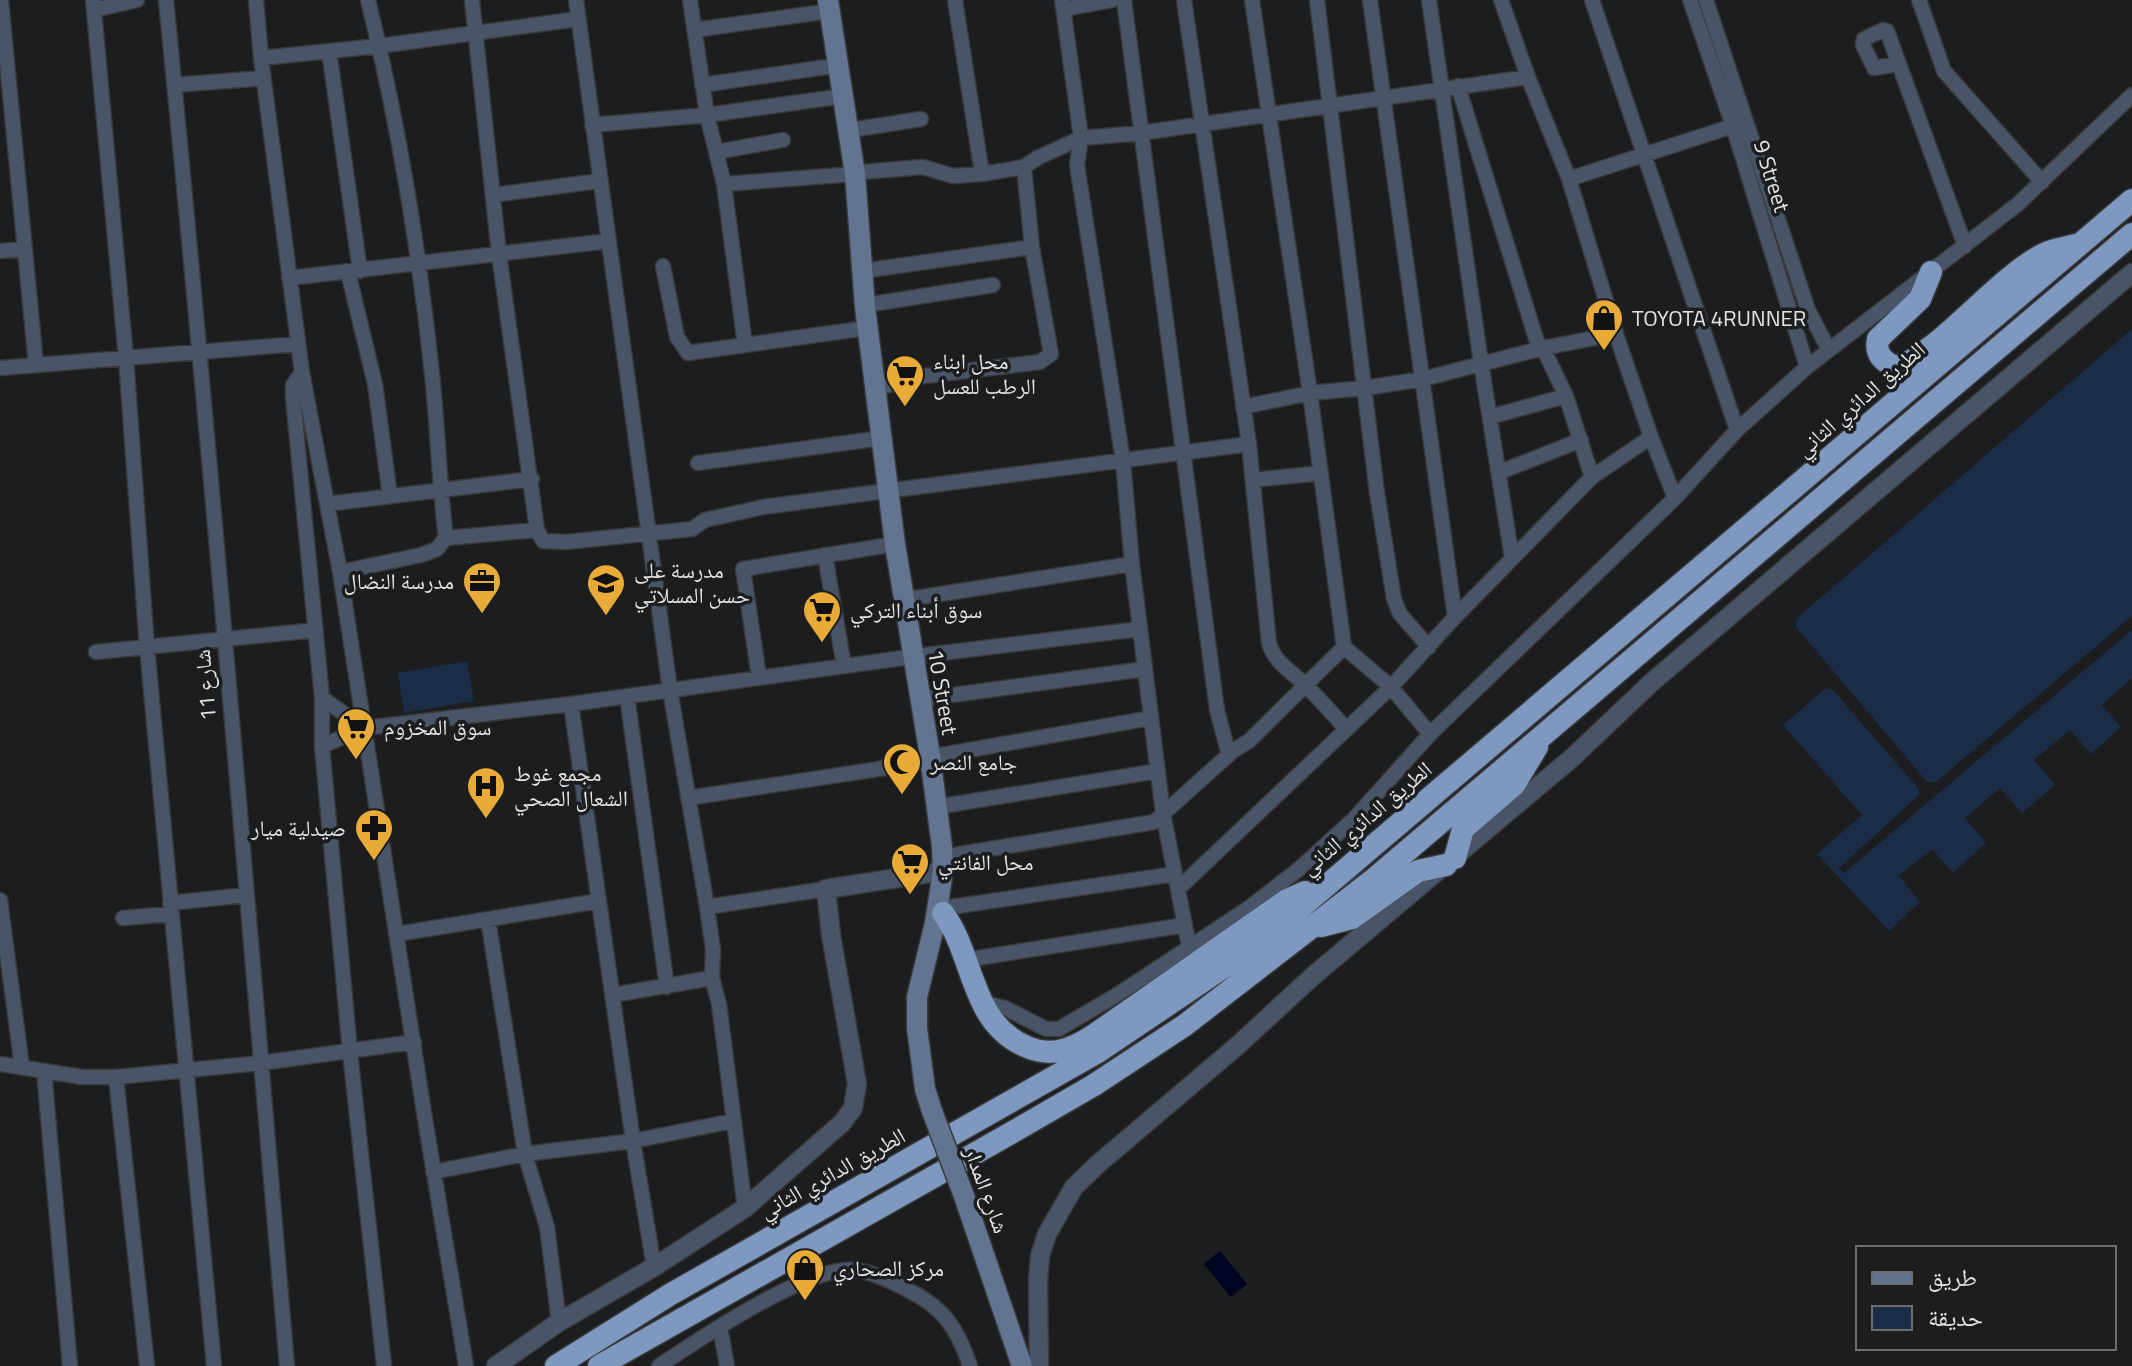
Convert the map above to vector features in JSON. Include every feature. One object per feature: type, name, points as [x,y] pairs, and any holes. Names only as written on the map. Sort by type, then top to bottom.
[{"type":"highway","name":"الطريق الدائري الثاني","points":[[556,1366],[698,1279],[1098,1052],[1258,944],[2132,200]]},
{"type":"highway","points":[[599,1366],[1094,1085],[1185,1025],[1387,869],[2132,234]]},
{"type":"highway","points":[[1931,272],[1920,299],[1878,339],[1879,355],[1894,367],[1902,366],[1949,333],[2045,254],[2083,242]]},
{"type":"highway","points":[[1312,928],[1352,918],[1407,877],[1450,861],[1463,829],[1514,785],[1544,734]]},
{"type":"highway","points":[[943,910],[953,927],[990,1020],[1020,1044],[1039,1052],[1060,1052],[1078,1046],[1287,900],[1342,874]]},
{"type":"main road","name":"10 Street","points":[[833,4],[844,96],[859,173],[882,438],[892,491],[895,544],[942,806],[946,864],[943,910],[917,1028]]},
{"type":"main road","name":"10 Street","points":[[833,4],[857,129],[867,328],[933,758],[946,864],[917,997],[917,1028]]},
{"type":"main road","name":"شارع المدار","points":[[917,1028],[925,1089],[1022,1366]]},
{"type":"street","points":[[1,0],[6,139],[24,249],[36,365]]},
{"type":"street","points":[[137,0],[94,5],[126,358],[147,647],[214,1366]]},
{"type":"street","name":"شارع 11","points":[[166,0],[200,350],[287,1366]]},
{"type":"street","points":[[256,0],[302,372],[340,572],[466,1366]]},
{"type":"street","points":[[340,572],[421,555],[437,549],[446,538],[419,265],[368,0]]},
{"type":"street","points":[[472,0],[499,254],[537,530],[543,541],[550,543],[692,529],[705,520],[763,507],[1249,444]]},
{"type":"street","points":[[576,0],[670,690],[707,907],[713,950],[712,978],[719,1004],[745,1208]]},
{"type":"street","points":[[690,0],[707,115],[724,184],[745,345]]},
{"type":"street","points":[[955,0],[982,174]]},
{"type":"street","points":[[1112,0],[1063,5],[1081,138],[1077,165],[1123,461],[1132,564],[1163,813],[1189,946]]},
{"type":"street","points":[[1124,0],[1217,710],[1229,755]]},
{"type":"street","points":[[1184,0],[1249,444],[1262,589],[1271,649],[1278,662],[1307,686],[1346,729]]},
{"type":"street","points":[[1252,0],[1344,647],[1391,687],[1430,734]]},
{"type":"street","points":[[1317,0],[1377,493],[1394,599],[1400,614],[1429,647]]},
{"type":"street","points":[[1370,0],[1455,617]]},
{"type":"street","points":[[1429,0],[1512,558]]},
{"type":"street","points":[[1501,0],[1569,179],[1616,334],[1675,498]]},
{"type":"street","points":[[1592,0],[1737,430]]},
{"type":"street","name":"9 Street","points":[[1690,0],[1740,123],[1808,310],[1829,350]]},
{"type":"street","name":"9 Street","points":[[1706,0],[1807,367]]},
{"type":"street","points":[[1919,0],[1944,71],[2042,182]]},
{"type":"street","points":[[694,30],[833,4]]},
{"type":"street","points":[[261,58],[379,46],[578,19]]},
{"type":"street","points":[[329,51],[354,272],[375,384],[390,496]]},
{"type":"street","points":[[1898,64],[1965,246]]},
{"type":"street","points":[[702,85],[840,65]]},
{"type":"street","points":[[724,184],[923,167],[953,176],[982,174],[1024,167],[1081,138],[1141,133],[1528,77]]},
{"type":"street","points":[[174,85],[264,78]]},
{"type":"street","points":[[1458,86],[1537,342],[1543,348],[1566,396],[1592,477]]},
{"type":"street","points":[[981,1002],[1005,1008],[1053,1031],[1120,993],[1250,907],[1299,869],[1354,819],[1430,734],[1675,498],[1737,430],[1807,367],[1965,246],[2042,182],[2132,95]]},
{"type":"street","points":[[592,125],[707,115],[844,96]]},
{"type":"street","points":[[857,129],[921,119]]},
{"type":"street","points":[[1569,179],[1740,123]]},
{"type":"street","points":[[716,152],[783,140]]},
{"type":"street","points":[[878,387],[916,377],[1040,362],[1051,354],[1032,247],[1024,167]]},
{"type":"street","points":[[493,195],[599,181]]},
{"type":"street","points":[[289,278],[609,241]]},
{"type":"street","points":[[869,270],[1032,247]]},
{"type":"street","points":[[0,251],[24,249]]},
{"type":"street","points":[[663,266],[677,337],[688,353],[867,328]]},
{"type":"street","points":[[1039,1366],[1037,1315],[1040,1256],[1056,1214],[1074,1187],[1130,1134],[1573,757],[1652,682],[2132,273]]},
{"type":"street","points":[[872,304],[993,285]]},
{"type":"street","points":[[1243,407],[1310,393],[1423,379],[1543,348],[1616,334]]},
{"type":"street","points":[[0,368],[298,344]]},
{"type":"street","points":[[302,372],[293,385],[293,397],[322,698],[322,746],[350,1052],[384,1366]]},
{"type":"street","points":[[1490,417],[1566,396]]},
{"type":"street","points":[[943,910],[1177,881],[1391,687],[1592,477],[1651,437]]},
{"type":"street","points":[[698,463],[882,438]]},
{"type":"street","points":[[1500,472],[1581,440]]},
{"type":"street","points":[[1253,480],[1321,473]]},
{"type":"street","points":[[327,504],[532,479]]},
{"type":"street","points":[[446,538],[537,530]]},
{"type":"street","points":[[759,677],[743,569],[895,544]]},
{"type":"street","points":[[825,555],[844,666]]},
{"type":"street","points":[[909,599],[1132,564]]},
{"type":"street","points":[[322,746],[364,728],[1140,629]]},
{"type":"street","points":[[96,652],[316,630]]},
{"type":"street","points":[[707,907],[826,889],[1154,822],[1249,741],[1344,647]]},
{"type":"street","points":[[923,699],[1145,669]]},
{"type":"street","points":[[627,696],[667,987]]},
{"type":"street","points":[[322,698],[364,728]]},
{"type":"street","points":[[571,704],[654,1267]]},
{"type":"street","points":[[688,798],[1151,718]]},
{"type":"street","points":[[942,806],[1158,771]]},
{"type":"street","points":[[496,1366],[559,1322],[654,1267],[745,1208],[842,1123],[853,1108],[857,1084],[826,889]]},
{"type":"street","points":[[123,918],[246,895]]},
{"type":"street","points":[[0,900],[22,1067]]},
{"type":"street","points":[[397,934],[599,901]]},
{"type":"street","points":[[488,919],[525,1154],[547,1227],[559,1322]]},
{"type":"street","points":[[965,960],[1185,925]]},
{"type":"street","points":[[612,995],[712,978]]},
{"type":"street","points":[[0,1064],[82,1077],[116,1077],[261,1063],[414,1042]]},
{"type":"street","points":[[44,1071],[70,1366]]},
{"type":"street","points":[[116,1077],[147,1366]]},
{"type":"street","points":[[433,1172],[525,1154],[633,1141],[733,1121]]},
{"type":"street","points":[[659,1366],[756,1305],[831,1273],[855,1270],[896,1284],[929,1301],[960,1337],[970,1366]]},
{"type":"street","points":[[720,1327],[727,1366]]},
{"type":"green space","points":[[2132,329],[2132,616],[1936,782],[1927,782],[1796,627],[1796,619]]},
{"type":"green space","points":[[2132,630],[2132,678],[2102,705],[2121,727],[2091,754],[2070,730],[2034,760],[2055,785],[2022,813],[2000,788],[1965,818],[1986,843],[1953,873],[1932,849],[1899,876],[1920,902],[1889,931],[1817,854],[1862,815],[1783,725],[1826,688],[1833,690],[1919,789],[1919,795],[1839,868],[1844,873]]},
{"type":"green space","points":[[467,661],[474,701],[404,713],[398,673]]},
{"type":"shaded area","points":[[1220,1251],[1247,1284],[1231,1297],[1204,1264]]},
{"type":"place","name":"TOYOTA 4RUNNER","points":[[1604,352]]},
{"type":"place","name":"محل ابناء الرطب للعسل","points":[[905,408]]},
{"type":"place","name":"مدرسة النضال","points":[[482,615]]},
{"type":"place","name":"مدرسة على حسن المسلاتي","points":[[606,617]]},
{"type":"place","name":"سوق أبناء التركي","points":[[822,644]]},
{"type":"place","name":"سوق المخزوم","points":[[356,761]]},
{"type":"place","name":"جامع النصر","points":[[902,796]]},
{"type":"place","name":"مجمع غوط الشعال الصحي","points":[[486,820]]},
{"type":"place","name":"صيدلية ميار","points":[[374,862]]},
{"type":"place","name":"محل الفانتي","points":[[910,896]]},
{"type":"place","name":"مركز الصحاري","points":[[805,1302]]}]
